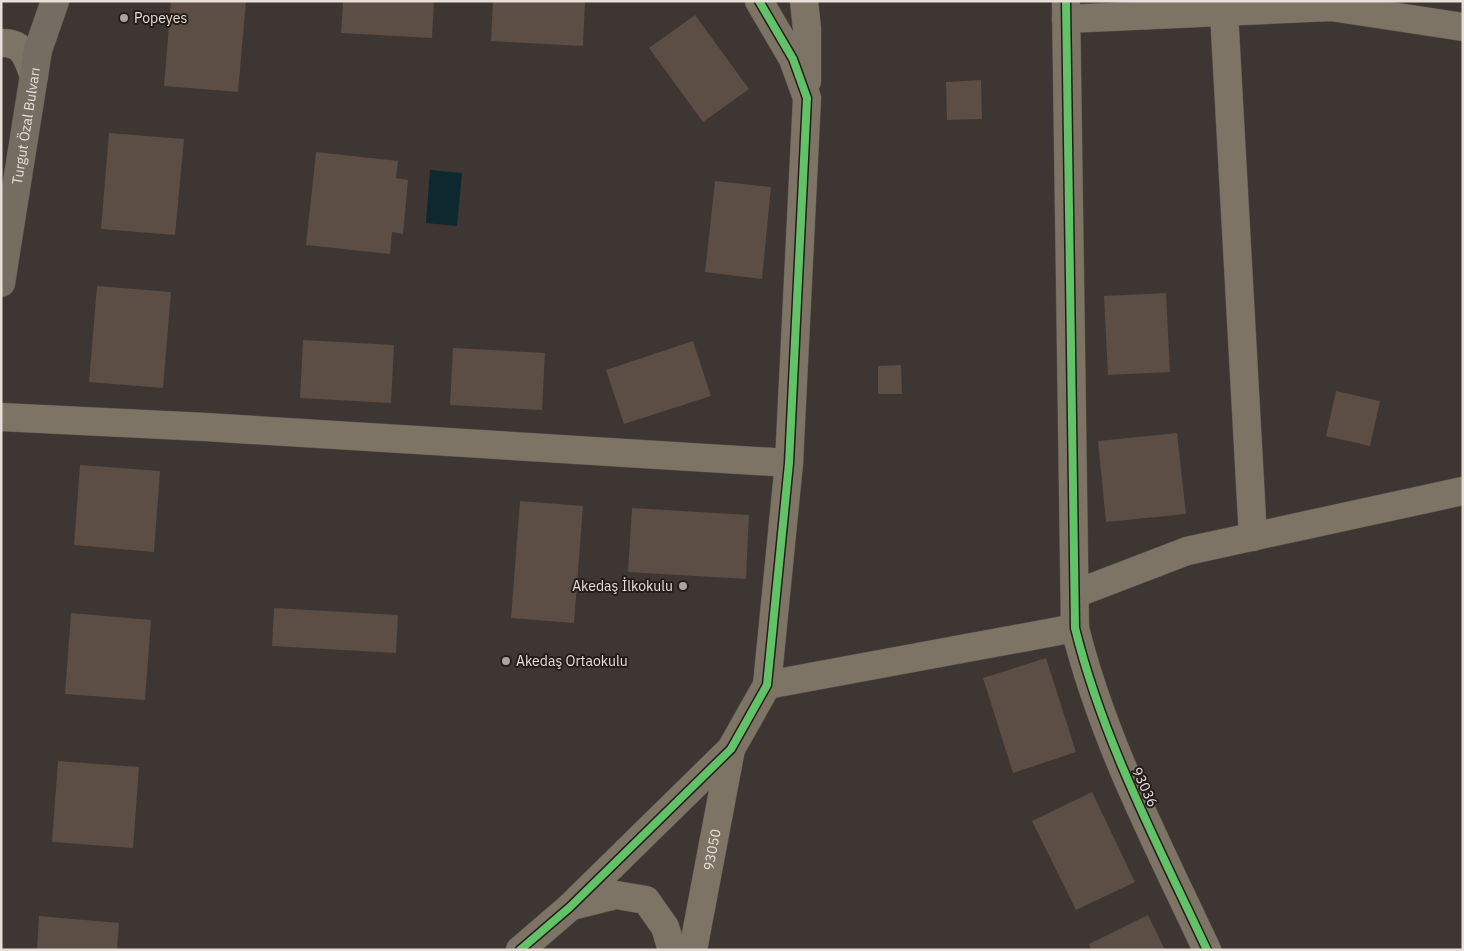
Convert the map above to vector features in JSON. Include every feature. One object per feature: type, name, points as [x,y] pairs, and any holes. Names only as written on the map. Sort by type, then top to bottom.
[{"type":"main road","name":"Turgut Özal Bulvarı","points":[[1,282],[38,50],[55,1]]},
{"type":"street","points":[[759,1],[793,59],[807,98]]},
{"type":"street","points":[[520,950],[570,907],[732,749],[767,685],[789,463],[807,98],[807,29],[804,1]]},
{"type":"street","points":[[1066,10],[1224,12],[1331,7],[1463,27]]},
{"type":"street","name":"93036","points":[[1066,10],[1075,628],[1086,670],[1122,768],[1207,950]]},
{"type":"street","points":[[1224,12],[1253,537]]},
{"type":"street","points":[[1,43],[12,42],[24,52],[34,76]]},
{"type":"street","points":[[1,417],[205,427],[789,463]]},
{"type":"street","points":[[1075,594],[1187,551],[1463,491]]},
{"type":"street","points":[[767,685],[1075,628]]},
{"type":"street","name":"93050","points":[[693,950],[732,749]]},
{"type":"street","points":[[570,907],[616,895],[646,900],[665,927],[672,950]]},
{"type":"water","points":[[430,170],[462,173],[457,226],[426,223]]},
{"type":"building","points":[[171,1],[246,1],[238,92],[164,86]]},
{"type":"building","points":[[343,1],[434,1],[432,38],[341,33]]},
{"type":"building","points":[[493,1],[585,1],[583,46],[491,41]]},
{"type":"building","points":[[695,15],[749,89],[703,122],[649,48]]},
{"type":"building","points":[[981,80],[982,119],[947,120],[946,82]]},
{"type":"building","points":[[109,133],[184,139],[175,235],[101,229]]},
{"type":"building","points":[[316,152],[398,161],[396,178],[408,180],[403,234],[392,232],[390,254],[306,245]]},
{"type":"building","points":[[715,181],[771,187],[762,279],[705,272]]},
{"type":"building","points":[[97,286],[171,292],[163,388],[89,382]]},
{"type":"building","points":[[1166,293],[1170,372],[1108,375],[1104,296]]},
{"type":"building","points":[[303,340],[394,345],[391,403],[300,398]]},
{"type":"building","points":[[693,341],[711,396],[624,424],[606,370]]},
{"type":"building","points":[[453,348],[545,353],[542,410],[450,405]]},
{"type":"building","points":[[901,365],[902,394],[878,394],[878,366]]},
{"type":"building","points":[[1336,391],[1380,401],[1370,446],[1326,436]]},
{"type":"building","points":[[1177,433],[1186,514],[1106,522],[1098,441]]},
{"type":"building","points":[[80,465],[160,471],[154,552],[74,545]]},
{"type":"building","points":[[520,501],[583,506],[574,623],[511,618]]},
{"type":"building","points":[[632,508],[749,515],[746,579],[628,572]]},
{"type":"building","points":[[274,608],[398,615],[396,653],[272,646]]},
{"type":"building","points":[[71,613],[151,620],[145,700],[65,694]]},
{"type":"building","points":[[1046,658],[1076,752],[1013,773],[983,678]]},
{"type":"building","points":[[58,761],[139,767],[133,848],[52,842]]},
{"type":"building","points":[[1092,792],[1135,882],[1076,910],[1032,821]]},
{"type":"building","points":[[1148,915],[1165,950],[1091,950],[1089,944]]},
{"type":"building","points":[[39,916],[119,923],[117,950],[37,950]]},
{"type":"cycle path","points":[[520,950],[570,907],[731,749],[767,685],[789,463],[807,98],[793,59],[759,1]]},
{"type":"cycle path","points":[[1066,1],[1075,628],[1087,670],[1116,752],[1151,832],[1207,950]]},
{"type":"place","name":"Popeyes","points":[[124,18]]},
{"type":"place","name":"Akedaş İlkokulu","points":[[683,586]]},
{"type":"place","name":"Akedaş Ortaokulu","points":[[506,661]]}]
